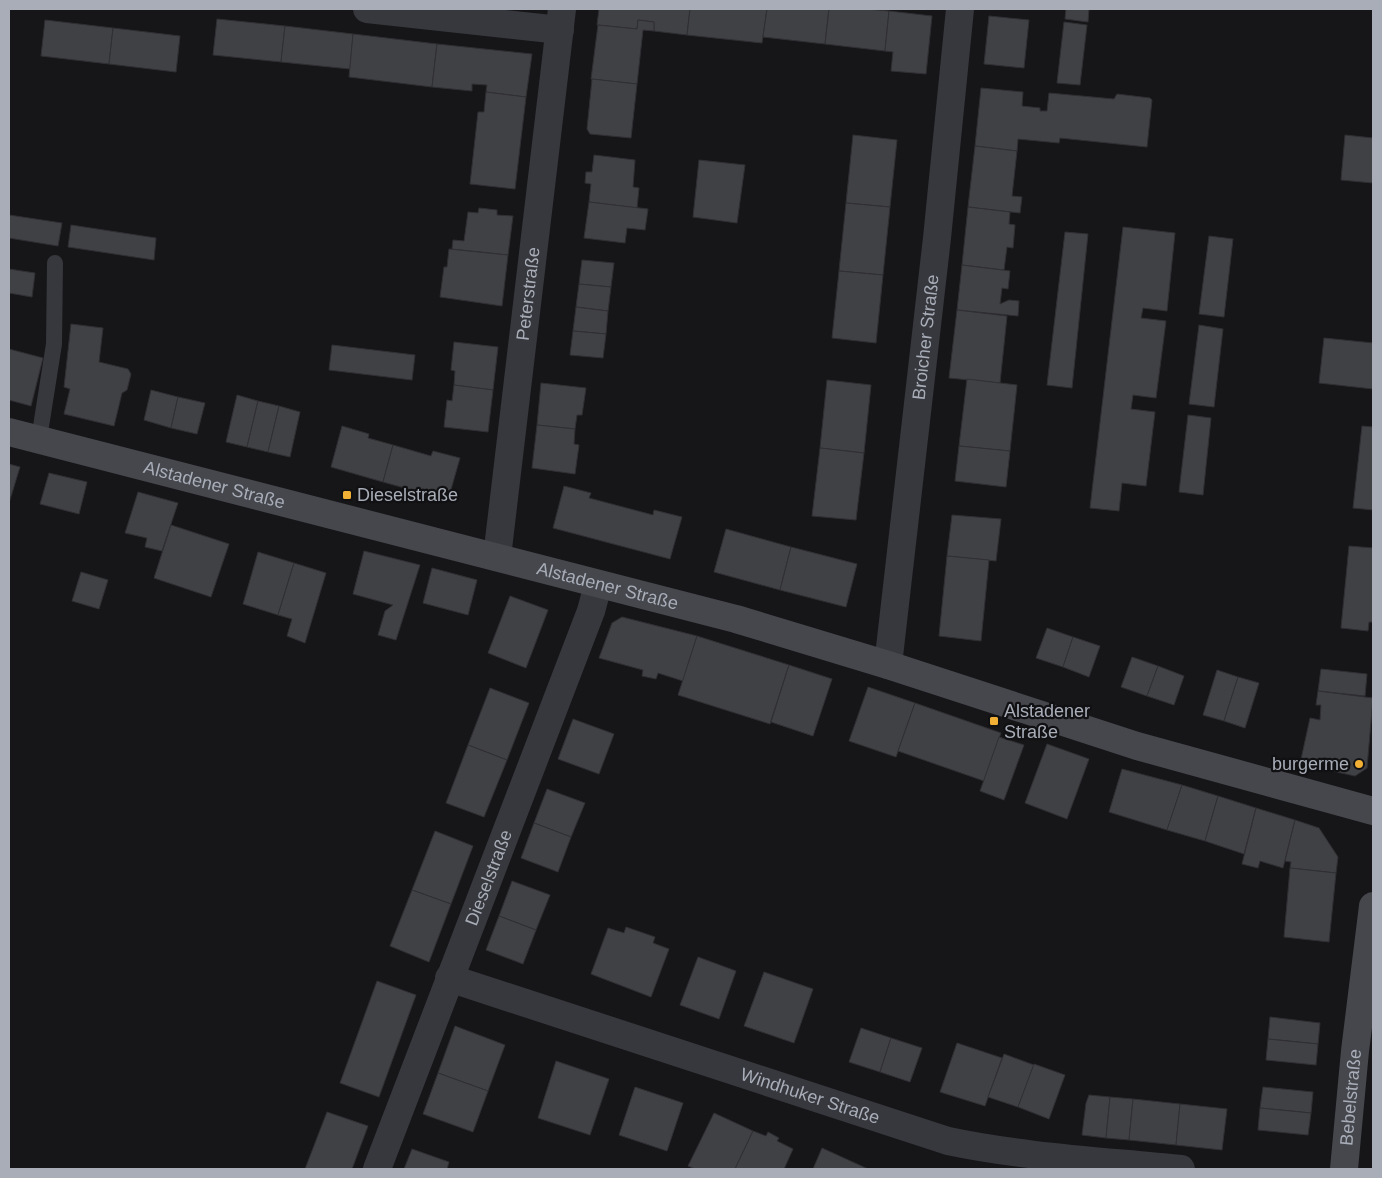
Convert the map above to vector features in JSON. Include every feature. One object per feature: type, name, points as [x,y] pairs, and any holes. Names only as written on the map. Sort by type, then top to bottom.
[{"type":"street","points":[[367,9],[561,19]]},
{"type":"street","name":"Broicher Straße","points":[[888,665],[937,238],[960,9]]},
{"type":"street","name":"Peterstraße","points":[[497,557],[561,19]]},
{"type":"street","name":"Alstadener Straße","points":[[9,432],[736,619],[888,665],[1137,746],[1373,811]]},
{"type":"street","name":"Dieselstraße","points":[[377,1169],[591,611],[598,585]]},
{"type":"street","name":"Bebelstraße","points":[[1344,1169],[1373,906]]},
{"type":"street","name":"Windhuker Straße","points":[[449,978],[948,1140],[974,1146],[1018,1152],[1181,1169]]},
{"type":"lane","points":[[39,439],[54,344],[55,263]]},
{"type":"building","points":[[599,9],[690,9],[687,35],[654,31],[654,22],[638,20],[637,29],[597,25]]},
{"type":"building","points":[[690,9],[767,9],[762,43],[687,35]]},
{"type":"building","points":[[767,9],[829,9],[825,44],[763,37]]},
{"type":"building","points":[[829,9],[889,11],[885,51],[825,44]]},
{"type":"building","points":[[1066,9],[1089,9],[1088,22],[1065,19]]},
{"type":"building","points":[[889,11],[932,16],[926,74],[891,71],[893,52],[885,51]]},
{"type":"building","points":[[989,16],[1029,20],[1024,68],[984,64]]},
{"type":"building","points":[[217,19],[285,26],[281,62],[213,55]]},
{"type":"building","points":[[45,20],[113,28],[109,64],[41,56]]},
{"type":"building","points":[[638,20],[654,22],[654,31],[643,30],[637,84],[591,79],[598,25],[637,29]]},
{"type":"building","points":[[1064,22],[1087,25],[1080,85],[1057,83]]},
{"type":"building","points":[[285,26],[353,34],[350,69],[281,62]]},
{"type":"building","points":[[113,28],[180,36],[176,72],[109,64]]},
{"type":"building","points":[[353,34],[437,44],[432,87],[349,77]]},
{"type":"building","points":[[437,44],[532,54],[526,97],[486,92],[487,85],[472,84],[472,91],[432,87]]},
{"type":"building","points":[[592,79],[637,84],[631,138],[590,134],[587,129]]},
{"type":"building","points":[[981,88],[1023,92],[1022,106],[1040,108],[1040,111],[1047,111],[1049,93],[1114,99],[1117,94],[1150,98],[1152,100],[1147,147],[1060,138],[1059,143],[1018,139],[1017,151],[975,146]]},
{"type":"building","points":[[486,92],[526,97],[515,189],[470,184],[478,112],[484,112]]},
{"type":"building","points":[[853,135],[897,140],[890,207],[846,203]]},
{"type":"building","points":[[1345,135],[1373,138],[1373,183],[1341,180]]},
{"type":"building","points":[[975,146],[1017,151],[1012,196],[1022,197],[1020,213],[968,207]]},
{"type":"building","points":[[594,155],[635,160],[633,187],[639,188],[637,208],[589,202],[591,184],[585,183],[586,172],[592,172]]},
{"type":"building","points":[[699,160],[745,165],[737,223],[693,217]]},
{"type":"building","points":[[589,202],[648,209],[645,230],[627,228],[625,243],[584,238]]},
{"type":"building","points":[[846,203],[890,207],[883,275],[839,271]]},
{"type":"building","points":[[968,207],[1010,212],[1009,224],[1015,225],[1013,248],[1007,247],[1004,270],[962,265]]},
{"type":"building","points":[[479,208],[497,210],[497,215],[513,216],[508,255],[452,249],[453,240],[464,241],[468,212],[478,213]]},
{"type":"building","points":[[9,215],[62,223],[58,246],[9,238]]},
{"type":"building","points":[[71,225],[156,238],[154,260],[68,247]]},
{"type":"building","points":[[1123,227],[1175,233],[1167,311],[1143,308],[1141,318],[1166,321],[1156,398],[1133,395],[1131,409],[1155,412],[1146,486],[1122,483],[1119,511],[1090,508]]},
{"type":"building","points":[[1065,232],[1088,234],[1072,388],[1047,385]]},
{"type":"building","points":[[1209,236],[1233,239],[1224,317],[1199,314]]},
{"type":"building","points":[[449,249],[508,255],[502,306],[440,297],[444,267],[447,267]]},
{"type":"building","points":[[582,260],[614,263],[611,287],[579,284]]},
{"type":"building","points":[[962,265],[1010,271],[1008,289],[1002,288],[1000,304],[1009,300],[1019,301],[1018,316],[957,310]]},
{"type":"building","points":[[9,269],[35,273],[32,297],[9,293]]},
{"type":"building","points":[[839,271],[883,275],[876,343],[832,338]]},
{"type":"building","points":[[579,284],[611,287],[608,311],[576,307]]},
{"type":"building","points":[[576,307],[608,311],[606,334],[573,331]]},
{"type":"building","points":[[957,310],[1007,316],[1000,383],[949,378]]},
{"type":"building","points":[[71,324],[103,328],[99,362],[128,369],[131,374],[127,390],[122,393],[114,426],[64,414],[70,389],[64,387]]},
{"type":"building","points":[[1199,325],[1223,329],[1214,407],[1189,404]]},
{"type":"building","points":[[573,331],[606,334],[603,358],[570,355]]},
{"type":"building","points":[[1324,338],[1373,343],[1373,389],[1319,383]]},
{"type":"building","points":[[454,342],[498,347],[493,390],[454,385],[455,371],[451,370]]},
{"type":"building","points":[[332,345],[415,355],[412,380],[329,370]]},
{"type":"building","points":[[9,349],[43,358],[31,406],[9,400]]},
{"type":"building","points":[[967,379],[1017,385],[1010,451],[959,446]]},
{"type":"building","points":[[827,380],[871,385],[864,453],[820,448]]},
{"type":"building","points":[[541,383],[586,388],[582,415],[577,415],[575,429],[537,425]]},
{"type":"building","points":[[454,385],[493,390],[488,432],[444,427],[447,400],[452,401]]},
{"type":"building","points":[[151,390],[178,397],[171,428],[144,420]]},
{"type":"building","points":[[237,395],[258,401],[247,447],[226,442]]},
{"type":"building","points":[[178,397],[205,403],[197,434],[171,428]]},
{"type":"building","points":[[258,401],[279,406],[268,452],[247,447]]},
{"type":"building","points":[[279,406],[300,412],[290,457],[268,452]]},
{"type":"building","points":[[1188,415],[1211,418],[1203,495],[1179,492]]},
{"type":"building","points":[[537,425],[575,429],[574,444],[579,445],[575,474],[532,468]]},
{"type":"building","points":[[342,426],[369,434],[368,438],[393,445],[383,482],[331,467]]},
{"type":"building","points":[[1362,426],[1373,427],[1373,510],[1353,508]]},
{"type":"building","points":[[393,445],[431,456],[433,451],[460,458],[448,500],[383,482]]},
{"type":"building","points":[[959,446],[1010,451],[1006,487],[955,481]]},
{"type":"building","points":[[820,448],[864,453],[856,520],[812,516]]},
{"type":"building","points":[[9,464],[20,467],[9,503]]},
{"type":"building","points":[[49,473],[87,482],[79,514],[40,504]]},
{"type":"building","points":[[564,486],[591,493],[589,498],[653,515],[654,510],[682,517],[670,559],[553,528]]},
{"type":"building","points":[[138,492],[178,503],[162,551],[145,547],[147,538],[125,533]]},
{"type":"building","points":[[952,515],[1001,519],[996,561],[947,556]]},
{"type":"building","points":[[171,525],[229,544],[211,597],[154,578]]},
{"type":"building","points":[[726,529],[791,547],[780,590],[714,572]]},
{"type":"building","points":[[1349,546],[1373,548],[1373,622],[1369,622],[1368,631],[1341,628]]},
{"type":"building","points":[[791,547],[857,564],[846,607],[780,590]]},
{"type":"building","points":[[364,551],[420,565],[396,640],[378,635],[385,611],[393,605],[353,594]]},
{"type":"building","points":[[258,552],[294,563],[278,615],[243,604]]},
{"type":"building","points":[[947,556],[989,560],[981,641],[939,636]]},
{"type":"building","points":[[294,563],[326,573],[305,643],[287,636],[292,619],[278,615]]},
{"type":"building","points":[[432,568],[477,580],[468,615],[423,603]]},
{"type":"building","points":[[81,572],[108,580],[99,609],[72,601]]},
{"type":"building","points":[[510,596],[548,610],[526,668],[488,653]]},
{"type":"building","points":[[622,617],[697,636],[683,681],[658,673],[656,679],[642,676],[643,670],[599,658],[612,623]]},
{"type":"building","points":[[1047,628],[1073,637],[1063,667],[1036,658]]},
{"type":"building","points":[[697,636],[789,665],[770,724],[678,695]]},
{"type":"building","points":[[1073,637],[1100,646],[1089,677],[1063,667]]},
{"type":"building","points":[[1132,657],[1158,666],[1147,696],[1121,687]]},
{"type":"building","points":[[789,665],[832,679],[813,736],[771,722]]},
{"type":"building","points":[[1158,666],[1184,676],[1174,705],[1147,696]]},
{"type":"building","points":[[1321,669],[1367,674],[1365,696],[1318,691]]},
{"type":"building","points":[[1217,670],[1238,677],[1224,721],[1203,715]]},
{"type":"building","points":[[1238,677],[1259,683],[1245,728],[1224,721]]},
{"type":"building","points":[[868,687],[915,703],[896,757],[849,741]]},
{"type":"building","points":[[490,688],[529,703],[507,760],[468,745]]},
{"type":"building","points":[[1318,691],[1373,698],[1367,768],[1355,776],[1300,764],[1310,718],[1320,720],[1321,705],[1316,705]]},
{"type":"building","points":[[915,703],[1001,733],[984,781],[898,751]]},
{"type":"building","points":[[573,719],[614,734],[599,774],[558,759]]},
{"type":"building","points":[[999,737],[1024,745],[1004,800],[980,791]]},
{"type":"building","points":[[1047,744],[1089,759],[1067,819],[1025,803]]},
{"type":"building","points":[[468,745],[507,760],[484,817],[446,803]]},
{"type":"building","points":[[1122,769],[1182,785],[1167,830],[1109,812]]},
{"type":"building","points":[[1182,785],[1218,796],[1205,841],[1167,830]]},
{"type":"building","points":[[547,789],[585,803],[571,837],[534,823]]},
{"type":"building","points":[[1218,796],[1256,808],[1244,854],[1205,841]]},
{"type":"building","points":[[1256,808],[1295,820],[1283,868],[1260,861],[1258,868],[1242,864]]},
{"type":"building","points":[[1295,820],[1319,828],[1338,857],[1336,873],[1290,868],[1291,862],[1285,861]]},
{"type":"building","points":[[534,823],[571,837],[558,872],[521,858]]},
{"type":"building","points":[[435,831],[473,846],[451,904],[412,890]]},
{"type":"building","points":[[1290,868],[1336,873],[1329,942],[1284,937]]},
{"type":"building","points":[[512,881],[550,895],[536,930],[499,916]]},
{"type":"building","points":[[412,890],[451,904],[429,962],[390,946]]},
{"type":"building","points":[[499,916],[536,930],[523,964],[486,950]]},
{"type":"building","points":[[626,927],[655,937],[653,943],[669,949],[651,997],[591,974],[608,928],[624,933]]},
{"type":"building","points":[[698,957],[736,971],[719,1019],[680,1005]]},
{"type":"building","points":[[764,972],[813,989],[794,1043],[744,1026]]},
{"type":"building","points":[[377,981],[416,995],[379,1097],[340,1083]]},
{"type":"building","points":[[1270,1017],[1320,1023],[1318,1044],[1268,1039]]},
{"type":"building","points":[[455,1026],[505,1045],[488,1091],[438,1073]]},
{"type":"building","points":[[861,1028],[891,1038],[880,1072],[849,1062]]},
{"type":"building","points":[[891,1038],[922,1048],[910,1082],[880,1072]]},
{"type":"building","points":[[1268,1039],[1318,1044],[1316,1065],[1266,1060]]},
{"type":"building","points":[[957,1043],[1002,1058],[985,1106],[940,1092]]},
{"type":"building","points":[[1004,1054],[1034,1065],[1018,1107],[988,1097]]},
{"type":"building","points":[[556,1061],[609,1079],[590,1135],[538,1118]]},
{"type":"building","points":[[1034,1064],[1065,1075],[1049,1119],[1018,1107]]},
{"type":"building","points":[[438,1073],[488,1091],[473,1132],[423,1114]]},
{"type":"building","points":[[635,1087],[683,1103],[667,1151],[619,1135]]},
{"type":"building","points":[[1263,1087],[1313,1092],[1311,1113],[1260,1108]]},
{"type":"building","points":[[1089,1095],[1110,1097],[1106,1138],[1082,1135],[1086,1103]]},
{"type":"building","points":[[1110,1097],[1133,1099],[1129,1140],[1106,1138]]},
{"type":"building","points":[[1133,1099],[1180,1104],[1176,1145],[1129,1140]]},
{"type":"building","points":[[1180,1104],[1227,1109],[1222,1150],[1176,1145]]},
{"type":"building","points":[[1260,1108],[1311,1113],[1308,1135],[1258,1130]]},
{"type":"building","points":[[327,1112],[368,1126],[352,1169],[305,1169]]},
{"type":"building","points":[[714,1113],[753,1131],[735,1169],[695,1169],[688,1166]]},
{"type":"building","points":[[753,1131],[766,1136],[768,1132],[779,1138],[777,1141],[793,1149],[784,1169],[735,1169]]},
{"type":"building","points":[[822,1148],[868,1169],[813,1169]]},
{"type":"building","points":[[412,1149],[449,1162],[447,1169],[404,1169]]},
{"type":"place","name":"Dieselstraße","points":[[347,495]]},
{"type":"place","name":"Alstadener Straße","points":[[994,721]]},
{"type":"place","name":"burgerme","points":[[1359,764]]}]
